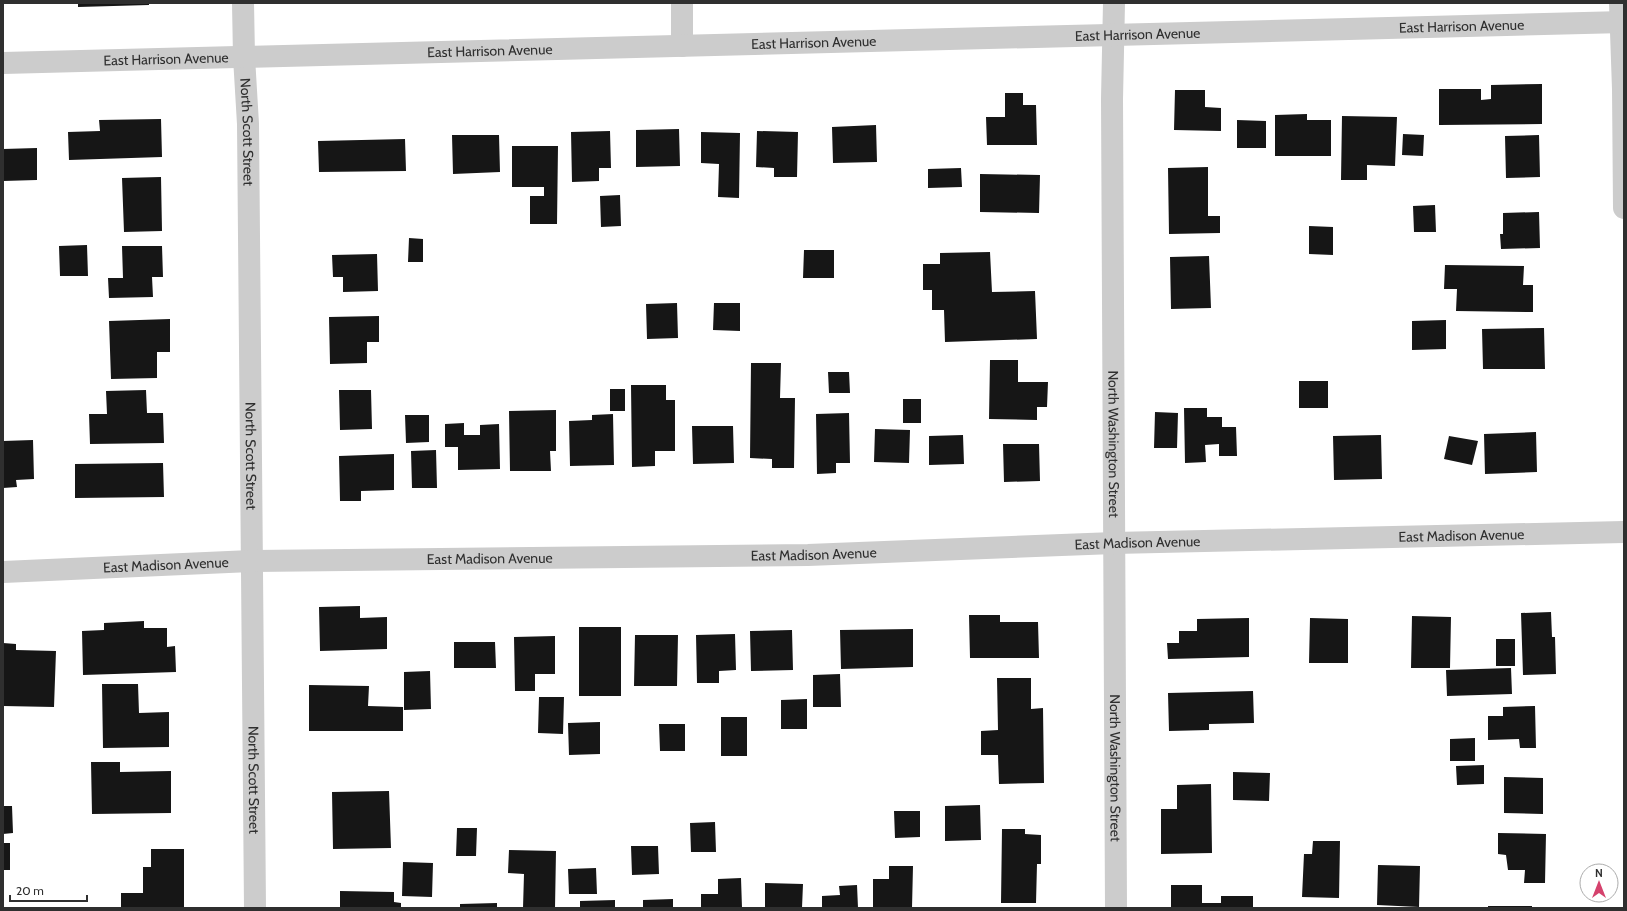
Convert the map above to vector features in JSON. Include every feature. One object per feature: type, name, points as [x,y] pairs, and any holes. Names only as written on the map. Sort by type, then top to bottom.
[{"type":"street","name":"North Scott Street","points":[[243,3],[244,58],[248,124],[255,908]]},
{"type":"street","points":[[682,3],[682,46]]},
{"type":"street","name":"North Washington Street","points":[[1114,3],[1112,99],[1116,908]]},
{"type":"street","name":"East Harrison Avenue","points":[[3,63],[1113,36],[1621,16]]},
{"type":"street","points":[[1621,16],[1624,208]]},
{"type":"street","name":"East Madison Avenue","points":[[3,572],[251,562],[808,555],[1114,543],[1624,532]]},
{"type":"building","points":[[78,3],[149,3],[149,5],[78,7]]},
{"type":"building","points":[[1542,84],[1542,124],[1439,125],[1439,89],[1481,89],[1481,100],[1491,99],[1491,85]]},
{"type":"building","points":[[1175,90],[1205,90],[1205,107],[1221,108],[1221,131],[1174,130]]},
{"type":"building","points":[[1005,93],[1023,93],[1023,105],[1036,105],[1037,145],[987,145],[986,117],[1005,117]]},
{"type":"building","points":[[1307,114],[1307,120],[1331,120],[1331,156],[1275,156],[1275,115]]},
{"type":"building","points":[[1342,116],[1397,117],[1395,166],[1367,165],[1367,180],[1341,180]]},
{"type":"building","points":[[161,119],[162,157],[69,160],[68,132],[100,131],[99,120]]},
{"type":"building","points":[[1237,120],[1266,121],[1266,148],[1237,148]]},
{"type":"building","points":[[876,125],[877,162],[833,163],[832,127]]},
{"type":"building","points":[[679,129],[680,166],[636,167],[636,130]]},
{"type":"building","points":[[610,131],[611,168],[599,168],[599,181],[572,182],[571,132]]},
{"type":"building","points":[[757,131],[798,132],[797,177],[774,177],[774,168],[756,167]]},
{"type":"building","points":[[701,132],[740,133],[739,198],[718,197],[719,164],[701,163]]},
{"type":"building","points":[[1403,134],[1424,135],[1423,156],[1402,155]]},
{"type":"building","points":[[452,135],[499,135],[500,172],[453,174]]},
{"type":"building","points":[[1539,135],[1540,177],[1506,178],[1505,136]]},
{"type":"building","points":[[405,139],[406,171],[319,172],[318,141]]},
{"type":"building","points":[[512,146],[558,146],[557,224],[530,224],[530,196],[544,196],[544,187],[512,187]]},
{"type":"building","points":[[37,148],[37,180],[3,181],[3,149]]},
{"type":"building","points":[[1208,167],[1208,216],[1220,216],[1220,233],[1169,234],[1168,168]]},
{"type":"building","points":[[961,168],[962,187],[928,188],[928,169]]},
{"type":"building","points":[[980,174],[1040,175],[1039,213],[980,212]]},
{"type":"building","points":[[161,177],[162,231],[124,232],[122,178]]},
{"type":"building","points":[[620,195],[621,226],[601,227],[600,196]]},
{"type":"building","points":[[1435,205],[1436,232],[1414,232],[1413,206]]},
{"type":"building","points":[[1539,212],[1540,248],[1501,249],[1500,234],[1503,234],[1503,213]]},
{"type":"building","points":[[1309,226],[1333,227],[1333,255],[1309,254]]},
{"type":"building","points":[[409,238],[423,239],[423,262],[408,262]]},
{"type":"building","points":[[87,245],[88,276],[60,276],[59,246]]},
{"type":"building","points":[[122,246],[162,246],[163,277],[152,277],[153,297],[109,298],[108,278],[123,278]]},
{"type":"building","points":[[804,250],[834,250],[834,278],[803,278]]},
{"type":"building","points":[[990,252],[992,292],[1035,291],[1037,339],[945,342],[944,310],[932,310],[932,290],[923,290],[923,264],[940,264],[940,253]]},
{"type":"building","points":[[377,254],[378,291],[343,292],[343,277],[333,277],[332,255]]},
{"type":"building","points":[[1209,256],[1211,308],[1171,309],[1170,257]]},
{"type":"building","points":[[1445,265],[1524,266],[1523,285],[1533,285],[1533,312],[1456,311],[1457,289],[1444,289]]},
{"type":"building","points":[[677,303],[678,338],[647,339],[646,304]]},
{"type":"building","points":[[714,303],[740,303],[740,331],[713,330]]},
{"type":"building","points":[[379,316],[379,342],[367,342],[367,363],[330,364],[329,317]]},
{"type":"building","points":[[170,319],[170,352],[157,352],[157,378],[111,379],[109,321]]},
{"type":"building","points":[[1446,320],[1446,349],[1412,350],[1412,321]]},
{"type":"building","points":[[1544,328],[1545,369],[1483,369],[1482,329]]},
{"type":"building","points":[[990,360],[1018,360],[1018,382],[1048,382],[1047,407],[1037,407],[1037,420],[989,419]]},
{"type":"building","points":[[751,363],[781,363],[780,398],[795,398],[794,468],[772,468],[772,459],[750,458]]},
{"type":"building","points":[[828,372],[849,372],[850,393],[829,393]]},
{"type":"building","points":[[1299,381],[1328,381],[1328,408],[1299,408]]},
{"type":"building","points":[[631,385],[666,385],[666,400],[675,400],[675,451],[655,451],[655,466],[632,467]]},
{"type":"building","points":[[610,389],[625,389],[625,411],[610,411]]},
{"type":"building","points":[[146,390],[147,413],[163,413],[164,443],[90,444],[89,414],[107,414],[106,391]]},
{"type":"building","points":[[339,390],[371,390],[372,429],[340,430]]},
{"type":"building","points":[[903,399],[921,399],[921,423],[903,423]]},
{"type":"building","points":[[1184,408],[1207,408],[1207,417],[1222,417],[1222,427],[1236,427],[1237,456],[1219,456],[1219,444],[1205,445],[1206,462],[1185,463]]},
{"type":"building","points":[[556,410],[556,451],[550,451],[551,471],[510,471],[509,411]]},
{"type":"building","points":[[1155,412],[1178,413],[1177,448],[1154,448]]},
{"type":"building","points":[[849,413],[850,463],[836,463],[836,473],[817,474],[816,414]]},
{"type":"building","points":[[613,414],[614,465],[570,466],[569,421],[592,420],[592,415]]},
{"type":"building","points":[[405,415],[429,415],[429,442],[406,443]]},
{"type":"building","points":[[464,423],[464,435],[480,435],[480,425],[499,424],[500,469],[458,470],[458,447],[445,447],[445,424]]},
{"type":"building","points":[[692,426],[733,426],[734,463],[693,464]]},
{"type":"building","points":[[875,429],[910,430],[909,463],[874,462]]},
{"type":"building","points":[[1536,432],[1537,472],[1485,474],[1484,434]]},
{"type":"building","points":[[963,435],[964,464],[929,465],[929,436]]},
{"type":"building","points":[[1381,435],[1382,479],[1334,480],[1333,436]]},
{"type":"building","points":[[1449,436],[1478,441],[1472,465],[1444,459]]},
{"type":"building","points":[[33,440],[34,479],[16,480],[17,487],[3,488],[3,441]]},
{"type":"building","points":[[1003,444],[1039,444],[1040,481],[1004,482]]},
{"type":"building","points":[[436,450],[437,488],[412,488],[411,451]]},
{"type":"building","points":[[394,454],[394,490],[361,491],[361,501],[340,501],[339,456]]},
{"type":"building","points":[[163,463],[164,497],[75,498],[75,464]]},
{"type":"building","points":[[360,606],[360,618],[387,617],[387,649],[320,651],[319,607]]},
{"type":"building","points":[[1551,612],[1552,637],[1555,637],[1556,674],[1523,675],[1521,613]]},
{"type":"building","points":[[969,615],[1000,615],[1000,622],[1038,622],[1039,658],[970,658]]},
{"type":"building","points":[[1412,616],[1451,617],[1450,668],[1411,668]]},
{"type":"building","points":[[1249,618],[1249,657],[1168,659],[1167,643],[1179,643],[1179,631],[1197,631],[1197,619]]},
{"type":"building","points":[[1310,618],[1348,619],[1348,663],[1309,663]]},
{"type":"building","points":[[144,621],[144,628],[167,628],[167,647],[175,646],[176,672],[83,675],[82,631],[104,630],[104,623]]},
{"type":"building","points":[[579,627],[621,627],[621,696],[579,696]]},
{"type":"building","points":[[913,629],[913,667],[841,669],[840,630]]},
{"type":"building","points":[[792,630],[793,670],[751,671],[750,631]]},
{"type":"building","points":[[735,634],[736,670],[719,671],[719,683],[697,683],[696,635]]},
{"type":"building","points":[[635,635],[678,635],[677,686],[634,686]]},
{"type":"building","points":[[555,636],[555,674],[535,674],[535,691],[515,691],[514,637]]},
{"type":"building","points":[[1496,639],[1515,639],[1515,666],[1496,666]]},
{"type":"building","points":[[454,642],[495,642],[496,668],[454,668]]},
{"type":"building","points":[[3,643],[16,644],[16,650],[56,651],[54,707],[3,706]]},
{"type":"building","points":[[1511,668],[1512,694],[1447,696],[1446,670]]},
{"type":"building","points":[[430,671],[431,709],[404,710],[404,672]]},
{"type":"building","points":[[840,674],[841,707],[813,707],[813,675]]},
{"type":"building","points":[[997,678],[1031,678],[1031,709],[1043,708],[1044,783],[999,784],[998,755],[981,755],[981,731],[998,730]]},
{"type":"building","points":[[102,684],[138,684],[139,713],[169,712],[169,747],[103,748]]},
{"type":"building","points":[[309,685],[369,686],[368,706],[403,707],[403,731],[309,731]]},
{"type":"building","points":[[1253,691],[1254,723],[1209,724],[1209,730],[1169,731],[1168,693]]},
{"type":"building","points":[[539,697],[564,697],[563,734],[538,733]]},
{"type":"building","points":[[807,699],[807,729],[781,729],[781,700]]},
{"type":"building","points":[[1535,706],[1536,748],[1520,748],[1519,739],[1488,740],[1488,716],[1503,716],[1503,707]]},
{"type":"building","points":[[721,717],[747,717],[747,756],[721,756]]},
{"type":"building","points":[[600,722],[600,754],[569,755],[568,723]]},
{"type":"building","points":[[659,724],[685,724],[685,751],[660,751]]},
{"type":"building","points":[[1475,738],[1475,761],[1450,761],[1450,739]]},
{"type":"building","points":[[91,762],[120,762],[120,772],[171,771],[171,813],[92,814]]},
{"type":"building","points":[[1484,765],[1484,784],[1457,785],[1456,766]]},
{"type":"building","points":[[1233,772],[1270,773],[1269,801],[1233,800]]},
{"type":"building","points":[[1504,777],[1543,778],[1543,814],[1504,813]]},
{"type":"building","points":[[1211,784],[1212,853],[1161,854],[1161,809],[1177,809],[1177,785]]},
{"type":"building","points":[[389,791],[391,848],[333,849],[332,792]]},
{"type":"building","points":[[980,805],[981,840],[945,841],[945,806]]},
{"type":"building","points":[[3,806],[12,806],[13,833],[3,834]]},
{"type":"building","points":[[894,811],[920,811],[920,837],[895,838]]},
{"type":"building","points":[[715,822],[716,852],[691,852],[690,823]]},
{"type":"building","points":[[457,828],[477,828],[476,856],[456,856]]},
{"type":"building","points":[[1002,829],[1025,829],[1025,834],[1041,835],[1041,864],[1037,864],[1036,903],[1001,903]]},
{"type":"building","points":[[1498,833],[1546,834],[1545,883],[1524,883],[1525,870],[1508,870],[1506,855],[1498,854]]},
{"type":"building","points":[[1313,841],[1340,841],[1339,898],[1302,897],[1304,854],[1312,854]]},
{"type":"building","points":[[3,843],[10,843],[10,870],[3,870]]},
{"type":"building","points":[[631,846],[658,846],[659,874],[632,875]]},
{"type":"building","points":[[151,849],[184,849],[184,908],[121,908],[121,893],[143,893],[143,867],[151,867]]},
{"type":"building","points":[[509,850],[556,851],[555,908],[523,908],[524,874],[508,873]]},
{"type":"building","points":[[403,862],[433,863],[432,897],[402,896]]},
{"type":"building","points":[[1378,865],[1420,866],[1419,907],[1377,905]]},
{"type":"building","points":[[889,866],[913,866],[912,908],[873,908],[873,879],[889,879]]},
{"type":"building","points":[[596,868],[597,894],[569,894],[568,869]]},
{"type":"building","points":[[741,878],[742,908],[701,908],[701,894],[718,894],[718,879]]},
{"type":"building","points":[[765,883],[803,884],[802,908],[765,908]]},
{"type":"building","points":[[857,885],[858,908],[822,908],[822,896],[840,895],[839,886]]},
{"type":"building","points":[[1171,885],[1202,885],[1202,903],[1221,903],[1221,896],[1253,896],[1253,908],[1171,908]]},
{"type":"building","points":[[340,891],[394,892],[394,902],[401,903],[401,908],[340,908]]},
{"type":"building","points":[[673,899],[673,908],[643,908],[643,900]]},
{"type":"building","points":[[615,900],[615,908],[580,908],[580,901]]},
{"type":"building","points":[[497,903],[497,908],[460,908],[460,904]]},
{"type":"building","points":[[1488,906],[1532,906],[1532,908],[1488,908]]}]
